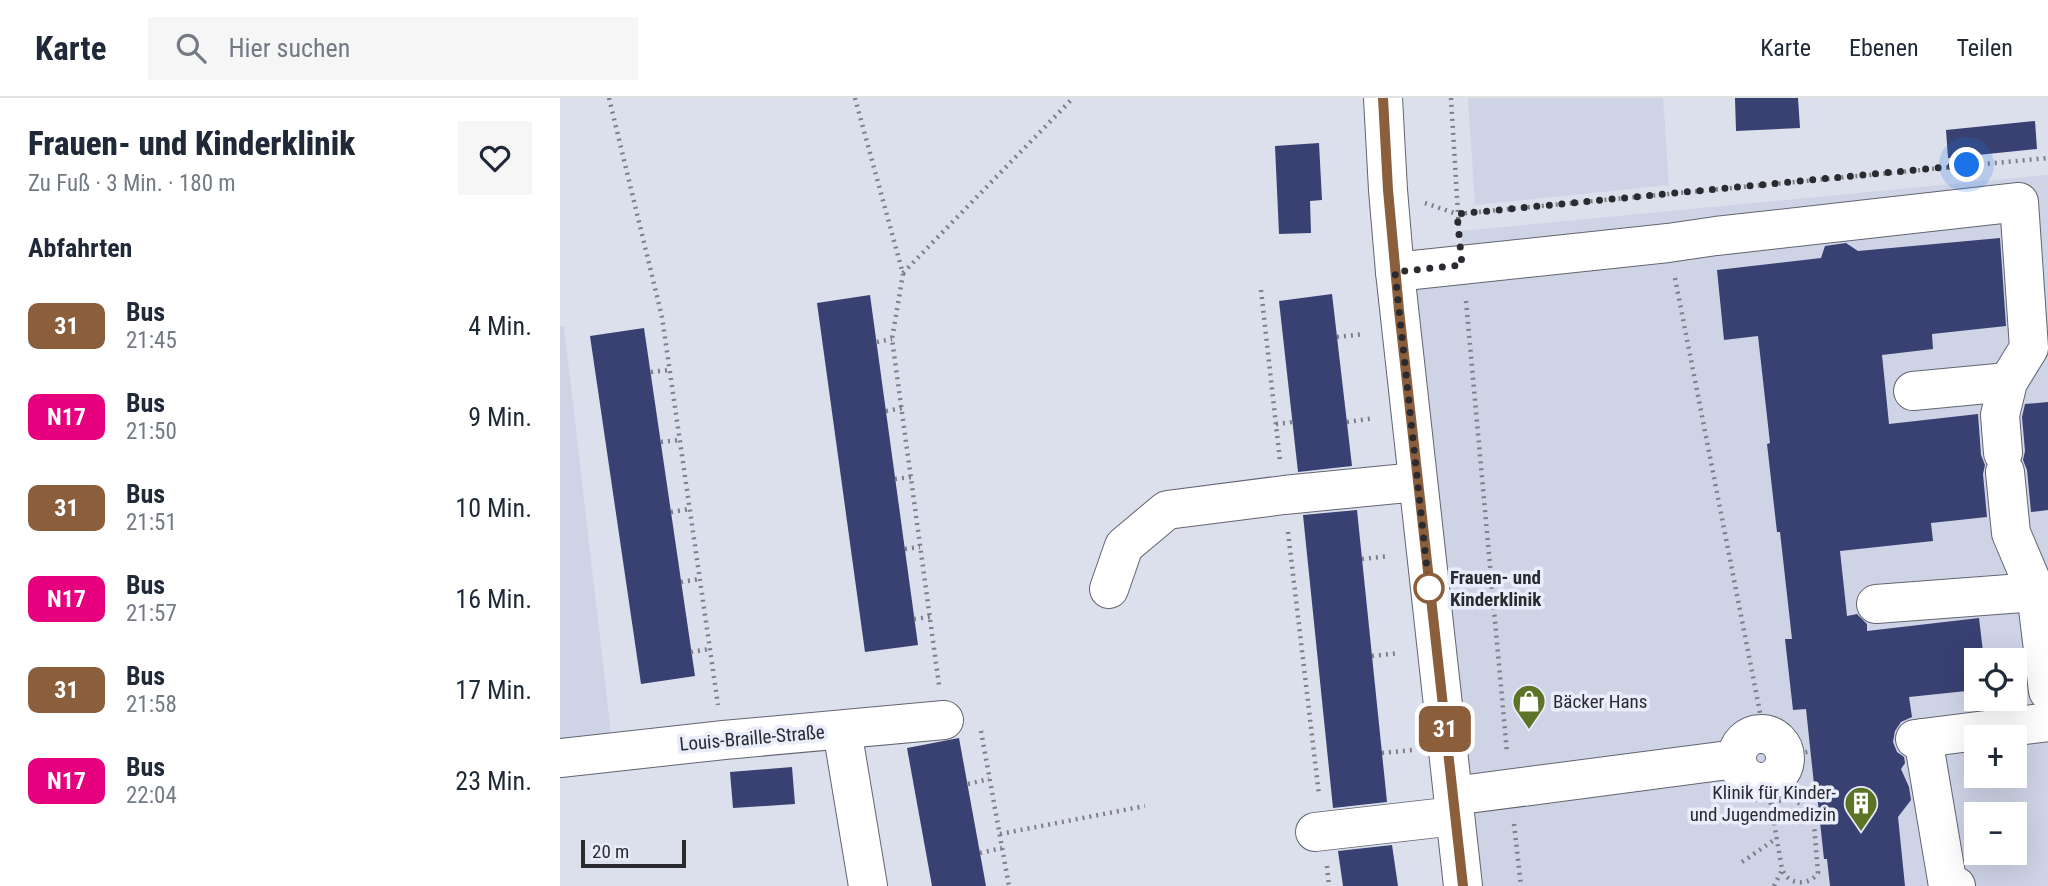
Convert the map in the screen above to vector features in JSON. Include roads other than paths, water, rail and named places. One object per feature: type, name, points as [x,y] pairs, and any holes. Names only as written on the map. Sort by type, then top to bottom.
[{"type":"street","points":[[1383,98],[1395,272],[1463,886]]},
{"type":"street","points":[[1395,272],[2019,202],[2038,362],[2008,382],[1913,391]]},
{"type":"street","points":[[2008,382],[2000,415],[2011,533],[2037,576],[2048,691]]},
{"type":"street","points":[[1109,589],[1124,546],[1167,510],[1417,482]]},
{"type":"street","points":[[1876,604],[2037,576]]},
{"type":"street","name":"Louis-Braille-Straße","points":[[560,758],[724,740],[962,721]]},
{"type":"street","points":[[1956,886],[1948,886],[1919,738],[2048,722]]},
{"type":"street","points":[[842,730],[869,886]]},
{"type":"street","points":[[1319,832],[1454,806],[1511,789],[1736,759],[1741,743],[1748,737],[1779,765]]},
{"type":"place","name":"Frauen- und Kinderklinik","points":[[1429,588]]},
{"type":"place","name":"Bäcker Hans","points":[[1529,731]]},
{"type":"place","name":"Klinik für Kinder- und Jugendmedizin","points":[[1861,833]]}]
